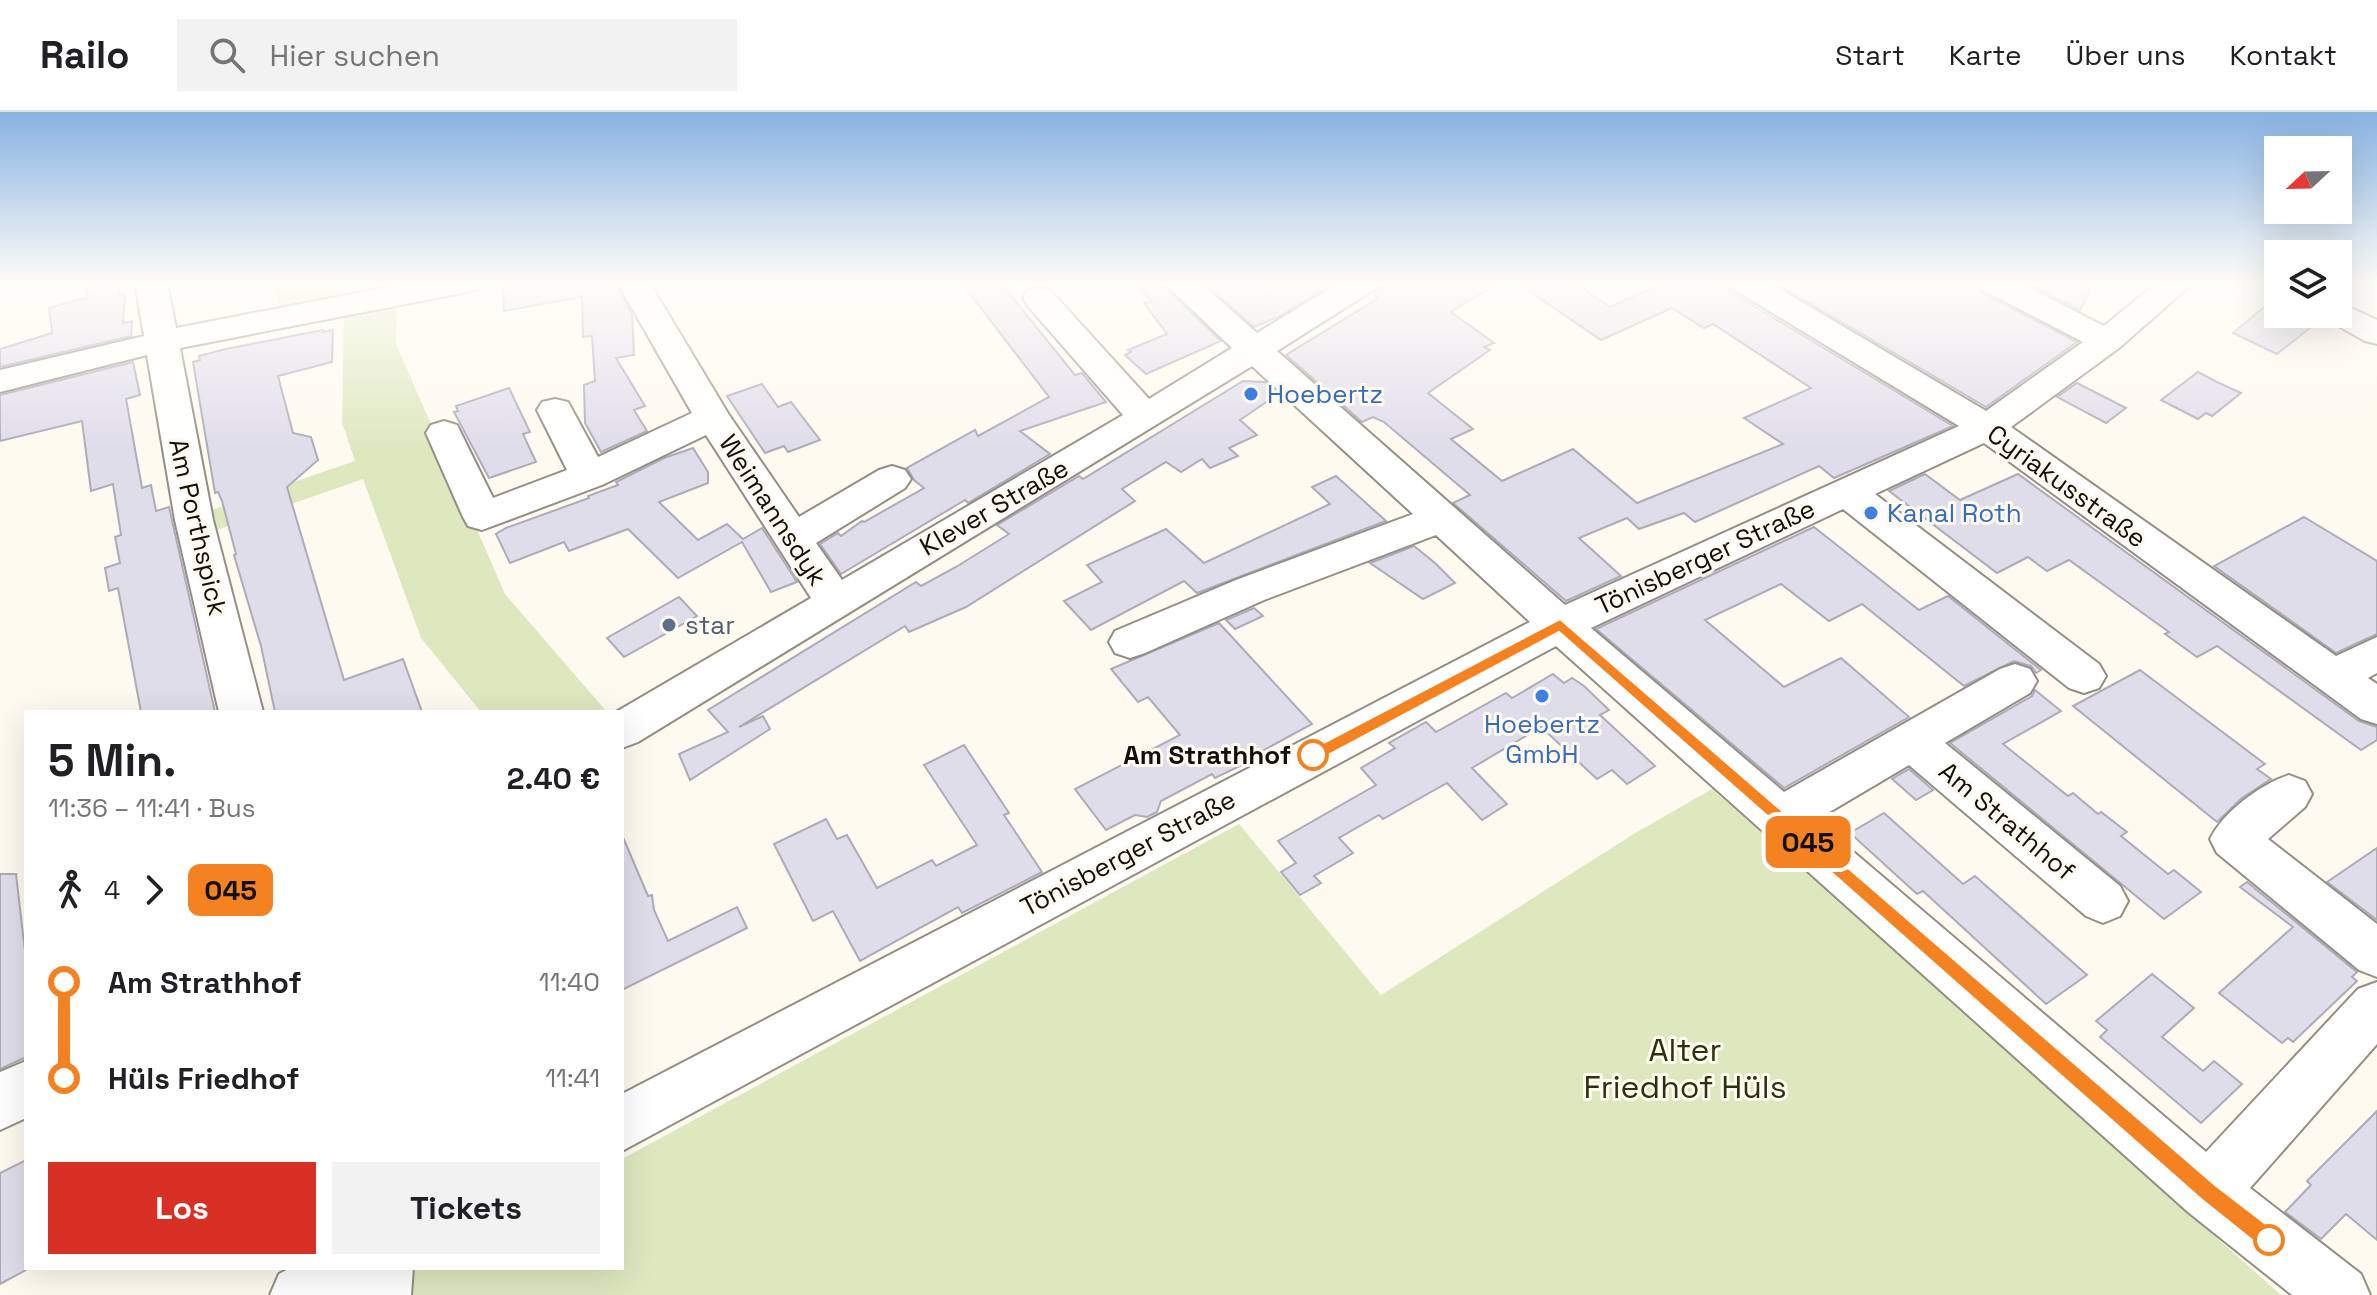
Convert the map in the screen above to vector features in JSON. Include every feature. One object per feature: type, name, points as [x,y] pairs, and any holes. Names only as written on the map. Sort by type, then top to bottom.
[{"type":"street","name":"Am Porthspick","points":[[163,337],[163,361],[194,520],[241,710]]},
{"type":"street","points":[[0,381],[183,337]]},
{"type":"street","name":"Weimannsdyk","points":[[665,337],[713,418],[834,601]]},
{"type":"street","points":[[1073,337],[1128,401],[1147,415]]},
{"type":"street","points":[[1238,337],[1560,625],[2208,1192],[2340,1295]]},
{"type":"street","name":"Klever Straße","points":[[624,729],[1275,337]]},
{"type":"street","name":"Cyriakusstraße","points":[[1837,337],[1987,427],[2377,707]]},
{"type":"street","points":[[2100,337],[2107,341]]},
{"type":"street","name":"Tönisberger Straße","points":[[624,1123],[1560,625],[1987,427],[2112,337]]},
{"type":"street","points":[[555,410],[589,476]]},
{"type":"street","name":"Weimannsdyk","points":[[444,433],[482,517],[589,476],[713,418]]},
{"type":"street","points":[[791,540],[892,479]]},
{"type":"street","points":[[1846,492],[2084,676]]},
{"type":"street","points":[[1130,642],[1250,590],[1442,518]]},
{"type":"street","points":[[2335,677],[2377,653]]},
{"type":"street","name":"Am Strathhof","points":[[1780,818],[2015,681]]},
{"type":"street","name":"Am Strathhof","points":[[1911,741],[2103,901]]},
{"type":"street","points":[[2289,794],[2234,839],[2377,954]]},
{"type":"street","points":[[2208,1192],[2377,1006]]},
{"type":"street","points":[[0,1103],[24,1088]]},
{"type":"street","points":[[300,1295],[351,1270]]},
{"type":"street","points":[[381,1295],[383,1270]]},
{"type":"green space","points":[[344,337],[396,337],[396,344],[505,594],[605,710],[479,710],[421,638],[363,479],[214,531],[209,511],[355,461],[342,422]]},
{"type":"green space","name":"Alter Friedhof Hüls","points":[[1712,789],[2281,1295],[395,1295],[394,1282],[417,1270],[624,1270],[624,1158],[1239,824],[1381,995],[1632,835]]},
{"type":"building","points":[[38,337],[126,337],[0,367],[0,349]]},
{"type":"building","points":[[286,337],[333,337],[332,362],[278,376],[293,433],[311,437],[318,460],[287,487],[344,680],[403,659],[421,710],[275,710],[261,646],[234,555],[222,501],[218,492],[215,493],[193,362],[200,360],[199,356]]},
{"type":"building","points":[[592,337],[633,337],[634,355],[616,358],[645,406],[634,410],[647,431],[601,452],[585,423],[584,385],[595,381]]},
{"type":"building","points":[[1003,337],[1045,337],[1075,375],[1082,373],[1106,402],[1020,431],[1050,454],[968,503],[965,500],[841,574],[820,544],[838,533],[841,536],[862,521],[924,488],[914,480],[907,468],[975,430],[978,436],[1049,397]]},
{"type":"building","points":[[1159,337],[1217,337],[1221,341],[1146,374],[1125,355],[1131,352],[1128,350]]},
{"type":"building","points":[[1315,337],[1486,337],[1494,343],[1484,347],[1490,350],[1428,393],[1473,429],[1451,439],[1502,481],[1573,449],[1637,503],[1783,444],[1744,418],[1811,388],[1733,337],[1806,337],[1953,426],[1834,478],[1819,466],[1695,522],[1684,513],[1639,529],[1627,518],[1579,538],[1621,576],[1566,601],[1453,503],[1470,495],[1384,422],[1373,417],[1362,422],[1286,355]]},
{"type":"building","points":[[1868,337],[2068,337],[2077,342],[1986,407]]},
{"type":"building","points":[[2242,337],[2298,337],[2277,354]]},
{"type":"building","points":[[133,362],[140,395],[126,399],[142,488],[151,485],[156,511],[169,507],[215,710],[141,710],[118,588],[109,591],[105,568],[120,563],[115,537],[121,535],[113,484],[91,491],[82,421],[0,441],[0,395]]},
{"type":"building","points":[[2198,372],[2241,393],[2212,416],[2206,413],[2198,419],[2161,400]]},
{"type":"building","points":[[1243,381],[1265,382],[1278,394],[1240,420],[1257,435],[1229,448],[1238,456],[1210,468],[1202,459],[1181,472],[1166,462],[1122,489],[1135,501],[966,607],[909,632],[905,626],[739,727],[763,716],[770,729],[690,780],[679,754],[728,732],[708,710],[916,582],[921,586],[956,567],[1009,534],[997,525],[1079,476],[1083,479]]},
{"type":"building","points":[[2077,383],[2126,408],[2106,423],[2057,397]]},
{"type":"building","points":[[762,384],[778,407],[791,402],[820,440],[788,452],[784,446],[765,453],[727,396]]},
{"type":"building","points":[[509,388],[530,432],[523,434],[536,462],[489,478],[454,412],[458,411],[456,406]]},
{"type":"building","points":[[693,448],[708,472],[708,483],[659,502],[698,540],[727,524],[743,539],[762,528],[797,582],[771,592],[742,542],[678,578],[628,529],[569,551],[564,542],[510,563],[496,534],[589,498],[664,458]]},
{"type":"building","points":[[1925,474],[1960,500],[2018,474],[2359,721],[2377,727],[2377,740],[2361,750],[2217,646],[2197,657],[2165,634],[2169,632],[2069,560],[2047,571],[2028,557],[1997,573],[1889,491]]},
{"type":"building","points":[[1336,476],[1386,521],[1197,593],[1184,581],[1091,630],[1064,601],[1102,582],[1087,565],[1166,529],[1204,563],[1330,504],[1312,487]]},
{"type":"building","points":[[2304,517],[2377,561],[2377,634],[2336,653],[2214,566]]},
{"type":"building","points":[[1814,527],[1919,610],[1948,596],[2041,670],[2036,673],[2031,666],[2014,661],[1964,686],[1862,604],[1829,621],[1781,584],[1705,620],[1784,687],[1841,658],[1909,717],[1784,788],[1596,629]]},
{"type":"building","points":[[1414,546],[1455,583],[1423,599],[1370,563]]},
{"type":"building","points":[[679,597],[697,616],[624,657],[607,638]]},
{"type":"building","points":[[1254,608],[1263,616],[1235,629],[1226,620]]},
{"type":"building","points":[[1219,623],[1312,724],[1240,763],[1242,765],[1215,778],[1212,774],[1161,801],[1157,812],[1147,817],[1135,815],[1106,830],[1075,789],[1180,735],[1148,697],[1138,702],[1111,669]]},
{"type":"building","points":[[2140,670],[2265,764],[2257,769],[2271,779],[2242,798],[2217,822],[2073,706]]},
{"type":"building","points":[[1553,674],[1564,683],[1572,678],[1584,686],[1609,710],[1600,715],[1655,766],[1627,784],[1612,770],[1597,779],[1541,727],[1472,768],[1507,804],[1482,820],[1447,783],[1383,819],[1379,815],[1339,838],[1353,853],[1314,876],[1321,883],[1300,895],[1281,872],[1296,863],[1278,841],[1376,785],[1361,768],[1395,748],[1389,743],[1426,722],[1436,732],[1506,693],[1512,698]]},
{"type":"building","points":[[2035,690],[2061,711],[2003,744],[2068,796],[2073,793],[2127,832],[2121,836],[2168,874],[2174,870],[2201,892],[2164,919],[1950,743],[2032,696]]},
{"type":"building","points":[[964,745],[1009,813],[1004,815],[1042,872],[962,913],[958,907],[860,961],[833,911],[813,921],[774,844],[826,819],[837,839],[847,835],[877,888],[932,860],[936,866],[977,845],[924,765]]},
{"type":"building","points":[[1909,769],[1933,790],[1916,800],[1892,779]]},
{"type":"building","points":[[1884,813],[1963,884],[1975,876],[2087,975],[2046,1004],[1923,891],[1917,894],[1850,833]]},
{"type":"building","points":[[624,840],[648,896],[652,895],[654,910],[668,941],[737,907],[747,928],[624,989]]},
{"type":"building","points":[[2377,848],[2377,920],[2327,882]]},
{"type":"building","points":[[0,874],[16,874],[24,943],[24,1058],[0,1069]]},
{"type":"building","points":[[2247,882],[2357,972],[2352,977],[2357,981],[2293,1042],[2288,1038],[2282,1043],[2219,993],[2293,927],[2240,887]]},
{"type":"building","points":[[2152,974],[2194,1008],[2162,1037],[2203,1071],[2214,1061],[2242,1084],[2201,1123],[2100,1037],[2107,1030],[2096,1021]]},
{"type":"building","points":[[2377,1111],[2377,1240],[2346,1214],[2321,1239],[2285,1212],[2311,1185],[2307,1181]]},
{"type":"building","points":[[24,1161],[26,1270],[0,1284],[0,1173]]},
{"type":"bus line","name":"045","points":[[1313,755],[1560,625],[2208,1192],[2269,1240]]},
{"type":"place","name":"Hoebertz","points":[[1251,394]]},
{"type":"place","name":"Kanal Roth","points":[[1871,513]]},
{"type":"place","name":"star","points":[[669,625]]},
{"type":"place","name":"Hoebertz GmbH","points":[[1542,696]]},
{"type":"place","name":"Am Strathhof","points":[[1313,755]]}]
